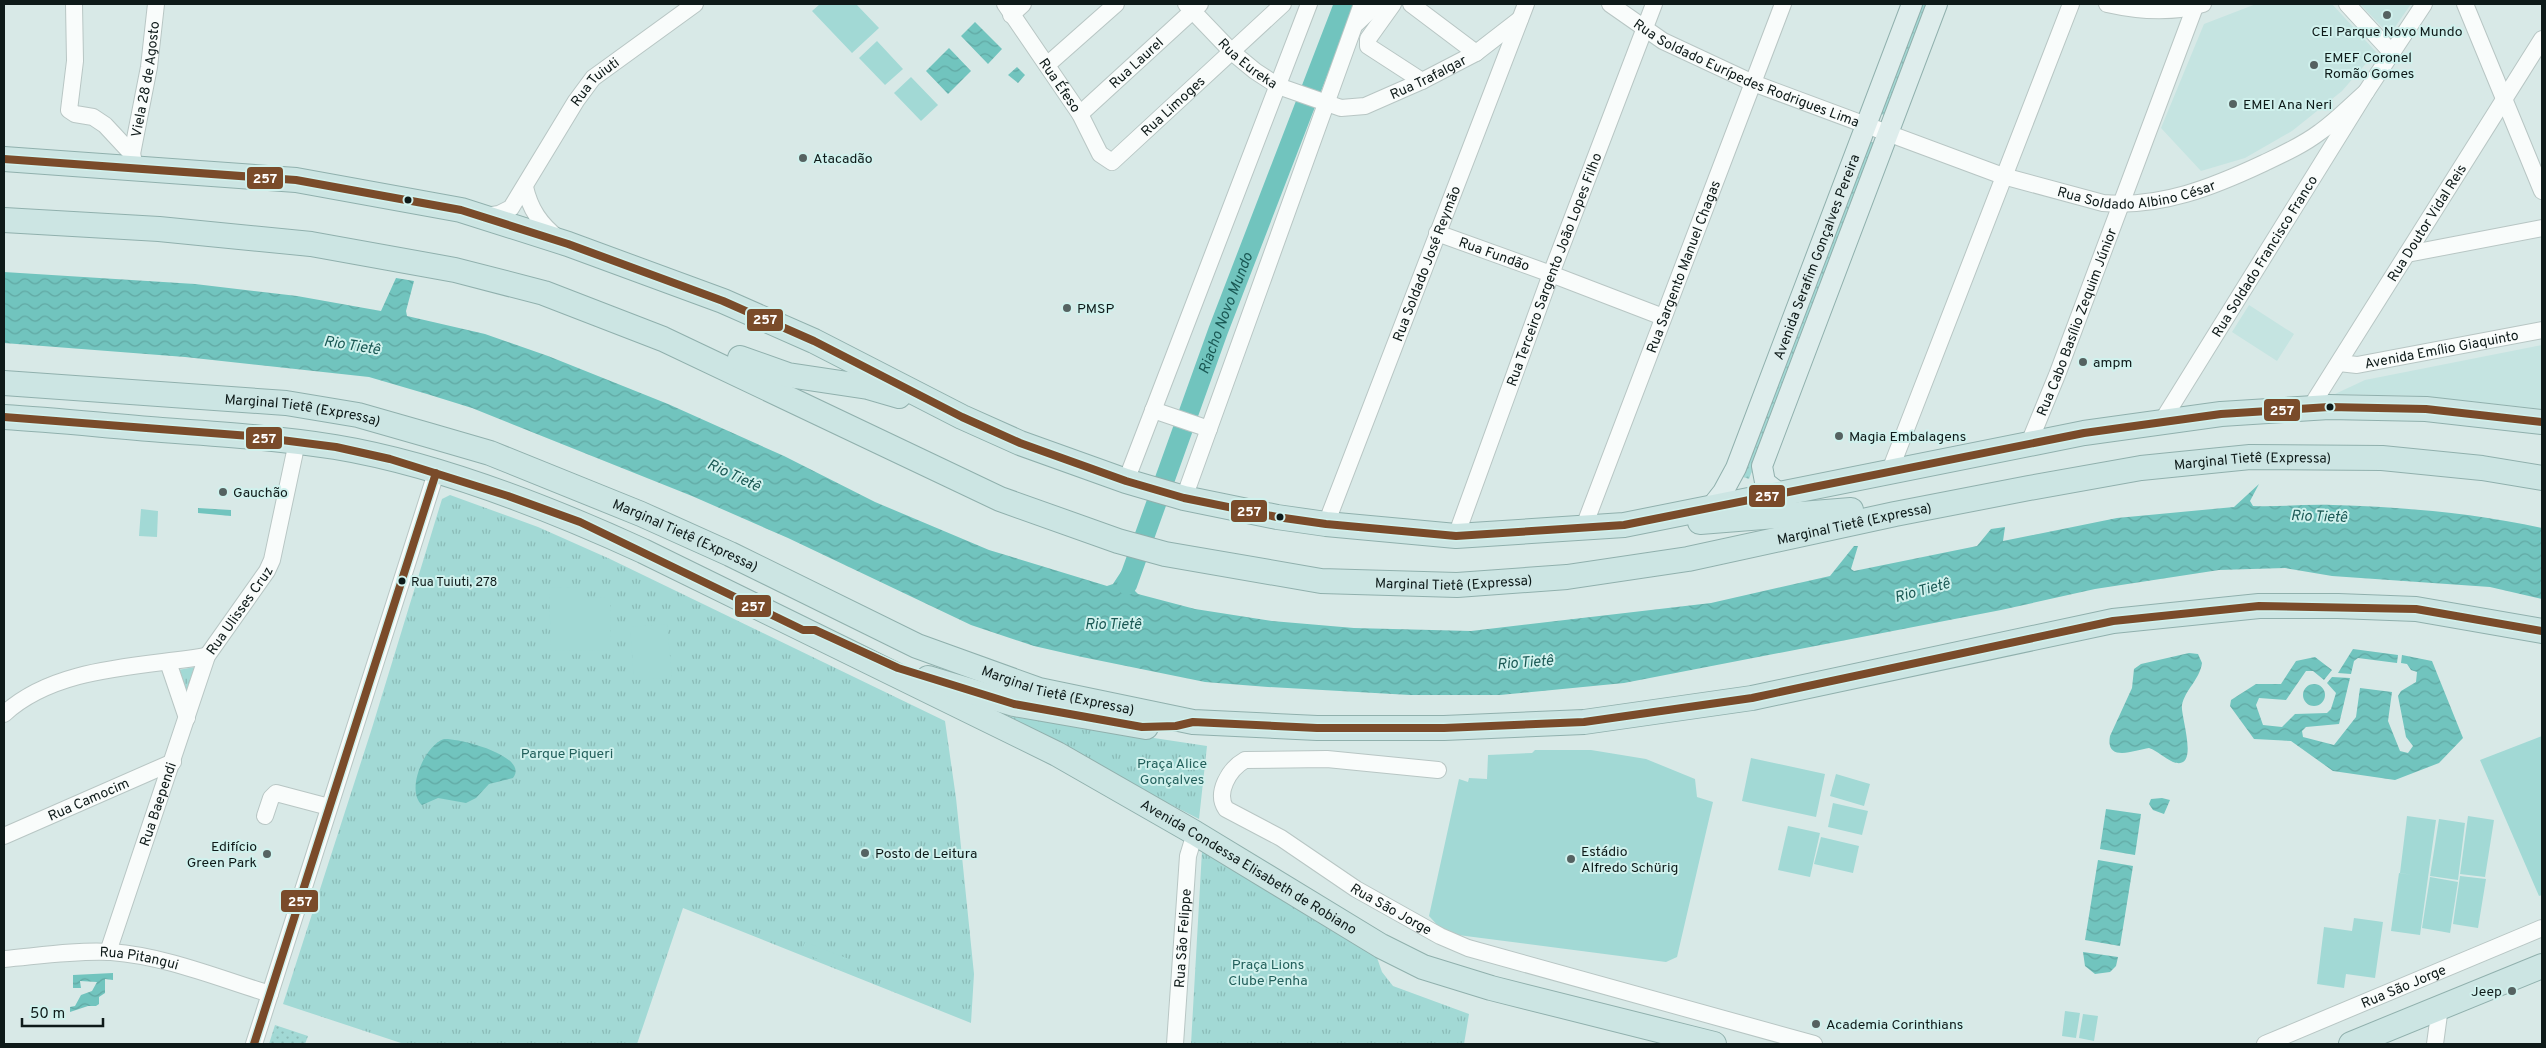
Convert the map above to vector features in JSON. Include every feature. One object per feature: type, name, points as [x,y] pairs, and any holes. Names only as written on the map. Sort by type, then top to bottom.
[{"type":"highway","points":[[4,159],[134,161],[296,180],[447,207],[568,244],[722,301],[814,341],[962,417],[1020,443],[1135,484],[1179,496],[1277,517],[1326,524],[1456,536],[1624,525],[1712,506],[1889,473],[2029,443],[2162,421],[2310,408],[2426,409],[2542,422]]},
{"type":"highway","points":[[4,220],[159,229],[312,244],[446,268],[544,293],[663,339],[687,337],[696,339],[780,373],[868,387],[891,393],[951,417],[962,417]]},
{"type":"highway","name":"Marginal Tietê (Expressa)","points":[[663,339],[1000,499],[1118,541],[1165,554],[1321,581],[1457,585],[1567,577],[1688,558],[1895,514],[2141,468],[2250,457],[2382,458],[2482,468],[2542,478]]},
{"type":"highway","name":"Marginal Tietê (Expressa)","points":[[4,383],[286,403],[358,415],[490,453],[641,514],[730,554],[918,646],[1039,690],[1193,722],[1317,728],[1444,728],[1584,722],[1752,698],[2113,621],[2259,606],[2338,606],[2416,610],[2513,624],[2542,631]]},
{"type":"highway","name":"Avenida Condessa Elisabeth de Robiano","points":[[4,417],[336,447],[436,473],[580,522],[1057,754],[1195,833],[1381,946],[1423,967],[1491,988],[1714,1044]]},
{"type":"highway","points":[[1624,525],[1634,529],[1646,529],[1717,520],[1859,509],[1895,514]]},
{"type":"highway","points":[[804,630],[815,630],[916,674],[1014,704],[1142,727],[1176,726],[1193,722]]},
{"type":"highway","points":[[2351,1044],[2542,966]]},
{"type":"main road","name":"Avenida Serafim Gonçalves Pereira","points":[[1712,506],[1723,492],[1736,468],[1912,4]]},
{"type":"main road","name":"Avenida Serafim Gonçalves Pereira","points":[[1780,494],[1765,482],[1762,466],[1938,4]]},
{"type":"street","points":[[74,4],[74,61],[69,110],[71,113],[93,117],[105,125],[134,161]]},
{"type":"street","name":"Viela 28 de Agosto","points":[[134,161],[149,67],[156,4]]},
{"type":"street","name":"Rua Tuiuti","points":[[481,217],[506,212],[511,208],[576,101],[593,78],[695,4]]},
{"type":"street","points":[[1048,65],[1116,4]]},
{"type":"street","name":"Rua Limoges","points":[[1114,162],[1283,4]]},
{"type":"street","points":[[1135,484],[1153,410],[1309,4]]},
{"type":"street","points":[[1179,496],[1201,426],[1320,101],[1362,4]]},
{"type":"street","points":[[1353,27],[1376,4]]},
{"type":"street","points":[[1393,4],[1368,39],[1368,46],[1422,81]]},
{"type":"street","points":[[1411,4],[1476,52]]},
{"type":"street","name":"Rua Soldado Eurípedes Rodrigues Lima","points":[[1610,4],[1644,29],[1685,53],[1753,82],[1888,134]]},
{"type":"street","name":"Rua Terceiro Sargento João Lopes Filho","points":[[1456,536],[1551,274],[1654,4]]},
{"type":"street","name":"Rua Sargento Manuel Chagas","points":[[1583,529],[1783,4]]},
{"type":"street","points":[[1889,473],[2071,4]]},
{"type":"street","points":[[2107,4],[2124,8],[2170,11],[2198,5]]},
{"type":"street","points":[[2346,4],[2392,53]]},
{"type":"street","points":[[2366,92],[2424,4]]},
{"type":"street","points":[[2464,4],[2542,191]]},
{"type":"street","name":"Rua Cabo Basílio Zequim Júnior","points":[[2029,443],[2057,375],[2120,205],[2198,5]]},
{"type":"street","name":"Rua Eureka","points":[[1193,6],[1232,52],[1255,71],[1278,86],[1320,101]]},
{"type":"street","name":"Rua Laurel","points":[[1080,114],[1193,6]]},
{"type":"street","name":"Rua Éfeso","points":[[1013,7],[1080,114],[1100,154],[1110,162],[1114,162]]},
{"type":"street","name":"Rua Trafalgar","points":[[1320,101],[1341,108],[1365,106],[1422,81],[1476,52],[1520,9]]},
{"type":"street","name":"Rua Soldado José Reymão","points":[[1326,524],[1520,9]]},
{"type":"street","name":"Rua Doutor Vidal Reis","points":[[2310,408],[2542,39]]},
{"type":"street","name":"Rua Soldado Albino César","points":[[1888,134],[2003,176],[2069,195],[2120,205],[2158,202],[2184,196],[2233,178],[2320,133],[2366,92]]},
{"type":"street","name":"Rua Soldado Francisco Franco","points":[[2162,421],[2366,92]]},
{"type":"street","points":[[525,187],[532,211],[551,233],[568,244]]},
{"type":"street","points":[[2407,254],[2542,228]]},
{"type":"street","name":"Rua Fundão","points":[[1437,233],[1663,317]]},
{"type":"street","name":"Avenida Emílio Giaquinto","points":[[2339,363],[2357,365],[2542,330]]},
{"type":"street","points":[[1153,410],[1201,426]]},
{"type":"street","name":"Rua Ulisses Cruz","points":[[4,714],[29,694],[67,679],[207,656],[267,571],[272,560],[297,442]]},
{"type":"street","points":[[254,1044],[436,473]]},
{"type":"street","name":"Rua Baependi","points":[[108,952],[207,656]]},
{"type":"street","points":[[168,662],[187,718]]},
{"type":"street","name":"Rua São Jorge","points":[[1438,770],[1327,759],[1244,760],[1230,774],[1222,791],[1222,803],[1226,810],[1281,838],[1356,889],[1440,936],[1468,948],[1814,1044]]},
{"type":"street","name":"Rua Camocim","points":[[4,836],[173,762]]},
{"type":"street","points":[[265,816],[270,798],[276,793],[328,807]]},
{"type":"street","name":"Rua São Felippe","points":[[1175,1044],[1188,856],[1195,833]]},
{"type":"street","name":"Rua São Jorge","points":[[2265,1044],[2542,928]]},
{"type":"street","name":"Rua Pitangui","points":[[4,959],[108,952],[166,962],[270,994]]},
{"type":"street","points":[[2434,1044],[2440,1007]]},
{"type":"shaded area","points":[[2256,4],[2332,4],[2376,52],[2342,91],[2292,131],[2245,158],[2201,171],[2161,128],[2204,24]]},
{"type":"shaded area","name":"CEI Parque Novo Mundo","points":[[2360,4],[2411,4],[2395,27],[2389,29],[2382,27]]},
{"type":"shaded area","points":[[2249,305],[2294,334],[2277,361],[2232,332]]},
{"type":"shaded area","points":[[2542,345],[2542,409],[2422,396],[2335,394],[2365,380]]},
{"type":"green space","points":[[820,4],[856,4],[879,28],[852,53],[812,11]]},
{"type":"green space","points":[[1922,4],[1928,4],[1885,116],[1880,113]]},
{"type":"green space","points":[[877,41],[903,69],[885,85],[859,58]]},
{"type":"green space","points":[[911,77],[938,105],[921,121],[894,93]]},
{"type":"green space","points":[[1869,141],[1874,143],[1749,479],[1743,477]]},
{"type":"green space","name":"Parque Piqueri","points":[[450,495],[538,527],[610,559],[945,721],[956,798],[974,974],[971,1023],[683,908],[637,1044],[404,1044],[283,1004],[372,728],[442,499]]},
{"type":"green space","points":[[141,509],[158,511],[157,537],[139,536]]},
{"type":"green space","points":[[579,587],[579,598],[610,597],[611,650],[551,651],[549,588]]},
{"type":"green space","points":[[667,624],[672,678],[634,680],[630,627]]},
{"type":"green space","points":[[195,667],[188,694],[178,670]]},
{"type":"green space","name":"Praça Alice Gonçalves","points":[[994,714],[1207,746],[1199,819]]},
{"type":"green space","points":[[2542,736],[2542,895],[2539,896],[2480,760]]},
{"type":"green space","name":"Estádio Alfredo Schürig","points":[[1535,750],[1591,750],[1646,759],[1695,779],[1697,797],[1713,802],[1677,957],[1666,962],[1458,935],[1441,929],[1429,916],[1459,779],[1468,782],[1469,778],[1487,779],[1488,755],[1532,753]]},
{"type":"green space","points":[[1751,758],[1825,774],[1816,817],[1742,801]]},
{"type":"green space","points":[[1836,774],[1870,784],[1864,806],[1830,796]]},
{"type":"green space","points":[[1833,803],[1868,811],[1862,835],[1828,827]]},
{"type":"green space","points":[[2407,816],[2436,820],[2420,935],[2391,931],[2399,873],[2413,875],[2400,873]]},
{"type":"green space","points":[[2468,816],[2494,820],[2485,877],[2460,874]]},
{"type":"green space","points":[[2439,819],[2465,823],[2458,880],[2430,876]]},
{"type":"green space","points":[[1788,826],[1820,833],[1810,877],[1778,870]]},
{"type":"green space","points":[[1821,837],[1859,846],[1853,873],[1814,864]]},
{"type":"green space","name":"Praça Lions Clube Penha","points":[[1202,851],[1375,952],[1382,972],[1393,986],[1469,1014],[1464,1044],[1191,1044]]},
{"type":"green space","points":[[2460,876],[2486,879],[2478,928],[2453,924]]},
{"type":"green space","points":[[2430,877],[2458,882],[2450,933],[2422,928]]},
{"type":"green space","points":[[2354,918],[2383,922],[2375,978],[2346,974],[2344,988],[2317,984],[2324,927],[2352,931]]},
{"type":"green space","points":[[805,942],[849,959],[845,970],[801,952]]},
{"type":"green space","points":[[2065,1011],[2080,1013],[2076,1038],[2062,1036]]},
{"type":"green space","points":[[2083,1014],[2098,1016],[2094,1041],[2079,1038]]},
{"type":"green space","points":[[275,1025],[308,1036],[305,1044],[269,1044]]},
{"type":"water","points":[[975,22],[1002,49],[988,64],[961,36]]},
{"type":"water","points":[[949,48],[971,71],[948,94],[926,71]]},
{"type":"water","points":[[1017,67],[1025,75],[1018,83],[1008,75]]},
{"type":"water","name":"Rio Tietê","points":[[4,272],[195,284],[297,296],[381,311],[396,278],[414,281],[406,311],[407,316],[485,334],[548,356],[668,404],[784,456],[875,502],[989,550],[1107,586],[1113,584],[1130,558],[1143,562],[1134,590],[1138,594],[1195,609],[1272,621],[1354,628],[1471,631],[1711,603],[1830,576],[1854,546],[1858,546],[1851,569],[1854,571],[1977,546],[1991,529],[2005,527],[2003,541],[2117,518],[2234,507],[2259,484],[2250,501],[2253,506],[2323,505],[2412,509],[2490,518],[2542,528],[2542,599],[2490,587],[2332,576],[2285,568],[2219,570],[2095,589],[2001,610],[1624,683],[1500,695],[1410,695],[1205,682],[1034,646],[971,625],[788,538],[692,496],[472,408],[369,377],[185,357],[4,343]]},
{"type":"water","points":[[198,508],[231,510],[231,516],[198,513]]},
{"type":"water","points":[[2353,649],[2398,655],[2397,663],[2358,658],[2354,661],[2351,674],[2338,673]]},
{"type":"water","points":[[2189,653],[2198,654],[2202,663],[2201,669],[2186,694],[2182,705],[2188,751],[2186,759],[2181,763],[2173,762],[2149,748],[2122,753],[2112,750],[2110,736],[2132,688],[2134,669],[2141,664]]},
{"type":"water","points":[[2402,655],[2432,661],[2463,738],[2439,763],[2395,780],[2333,771],[2291,741],[2254,739],[2230,706],[2231,700],[2256,684],[2281,684],[2296,661],[2315,657],[2332,670],[2324,680],[2313,671],[2306,671],[2286,700],[2259,698],[2256,705],[2263,725],[2282,727],[2295,714],[2327,713],[2331,709],[2336,693],[2327,683],[2332,677],[2350,678],[2339,724],[2306,727],[2302,731],[2303,737],[2334,745],[2356,717],[2360,688],[2392,692],[2388,721],[2400,751],[2408,753],[2413,746],[2406,737],[2398,696],[2401,691],[2416,682],[2417,672],[2411,670],[2407,664],[2401,663]]},
{"type":"water","points":[[2310,684],[2318,684],[2325,691],[2325,699],[2318,706],[2310,706],[2303,699],[2303,691]]},
{"type":"water","points":[[444,739],[477,745],[503,756],[512,762],[516,770],[513,778],[489,784],[476,798],[466,803],[438,798],[422,805],[417,798],[416,789],[419,769],[430,750]]},
{"type":"water","points":[[2162,798],[2170,800],[2164,814],[2153,810],[2149,804],[2151,799]]},
{"type":"water","points":[[2106,809],[2141,814],[2135,855],[2100,849]]},
{"type":"water","points":[[2098,860],[2133,866],[2120,946],[2085,940]]},
{"type":"water","points":[[2083,952],[2118,957],[2116,966],[2110,972],[2095,974],[2085,966]]},
{"type":"water","points":[[113,973],[113,980],[105,979],[105,993],[99,997],[99,1004],[70,1012],[70,1007],[75,1006],[81,995],[92,991],[97,982],[80,981],[81,988],[73,988],[73,975]]},
{"type":"waterway","name":"Riacho Novo Mundo","points":[[1127,585],[1218,331],[1344,4]]},
{"type":"transit line","name":"257","points":[[4,159],[296,180],[461,210],[568,244],[723,301],[814,341],[962,417],[1020,443],[1126,481],[1184,498],[1277,517],[1326,524],[1456,536],[1624,525],[2084,433],[2221,414],[2329,407],[2426,409],[2542,422]]},
{"type":"transit line","name":"257","points":[[4,417],[250,436],[336,447],[390,459],[508,496],[580,522],[803,630],[815,630],[898,668],[1014,704],[1142,727],[1176,726],[1193,722],[1317,728],[1444,728],[1584,722],[1752,698],[2113,621],[2259,606],[2416,609],[2542,631]]},
{"type":"transit line","name":"257","points":[[254,1044],[436,473]]},
{"type":"place","name":"CEI Parque Novo Mundo","points":[[2387,15]]},
{"type":"place","name":"EMEF Coronel Romão Gomes","points":[[2314,65]]},
{"type":"place","name":"EMEI Ana Neri","points":[[2233,104]]},
{"type":"place","name":"Atacadão","points":[[803,158]]},
{"type":"place","name":"PMSP","points":[[1067,308]]},
{"type":"place","name":"ampm","points":[[2083,362]]},
{"type":"place","name":"Magia Embalagens","points":[[1839,436]]},
{"type":"place","name":"Gauchão","points":[[223,492]]},
{"type":"place","name":"Rua Tuiuti, 278","points":[[402,581]]},
{"type":"place","name":"Posto de Leitura","points":[[865,853]]},
{"type":"place","name":"Edifício Green Park","points":[[267,854]]},
{"type":"place","name":"Estádio Alfredo Schürig","points":[[1571,859]]},
{"type":"place","name":"Jeep","points":[[2512,991]]},
{"type":"place","name":"Academia Corinthians","points":[[1816,1024]]}]
